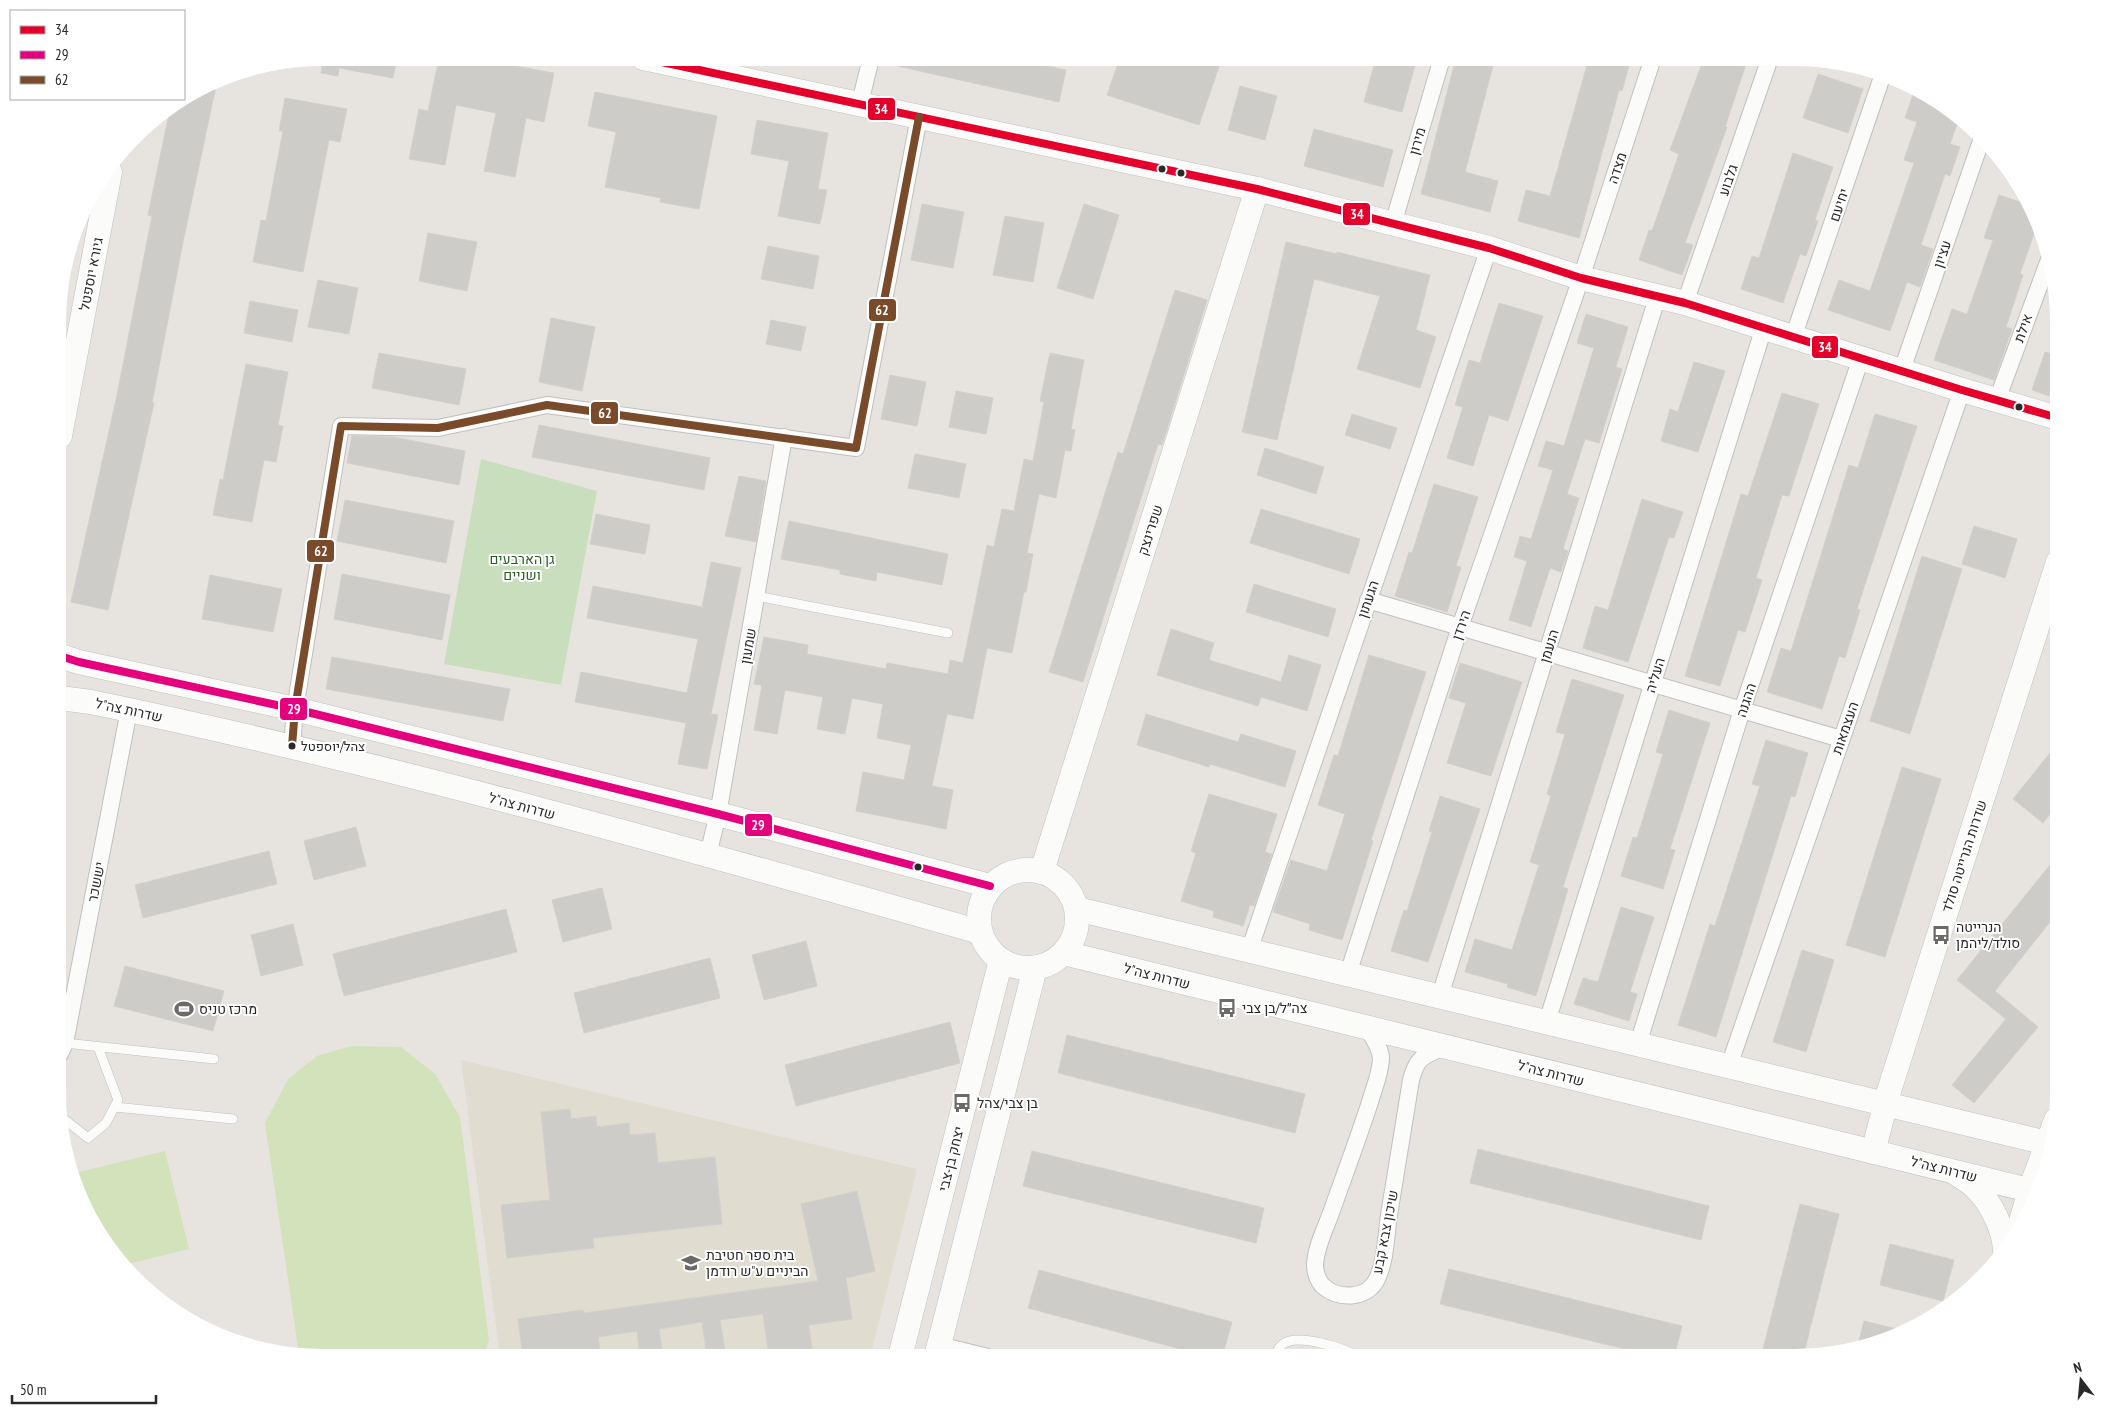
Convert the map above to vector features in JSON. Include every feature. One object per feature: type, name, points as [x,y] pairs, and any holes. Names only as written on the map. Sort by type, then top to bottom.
[{"type":"street","points":[[682,66],[1257,189],[1489,248],[1581,278],[1658,295],[1794,335],[1962,390],[2050,416]]},
{"type":"street","points":[[860,103],[869,66]]},
{"type":"street","name":"מירון","points":[[1393,224],[1440,66]]},
{"type":"street","name":"מצדה","points":[[1581,278],[1650,66]]},
{"type":"street","name":"גלבוע","points":[[1685,303],[1767,66]]},
{"type":"street","name":"יחיעם","points":[[1794,335],[1881,82]]},
{"type":"street","points":[[292,746],[295,709],[341,426],[438,428],[547,405],[856,448],[919,117]]},
{"type":"street","name":"עציון","points":[[1902,370],[1979,146]]},
{"type":"street","name":"שפרינצק","points":[[1042,871],[1257,189]]},
{"type":"street","name":"גיורא יוספטל","points":[[66,393],[100,197]]},
{"type":"street","name":"הגעתון","points":[[1249,951],[1489,248]]},
{"type":"street","name":"אילת","points":[[1997,400],[2045,271]]},
{"type":"street","name":"הירדן","points":[[1348,974],[1460,627],[1581,278]]},
{"type":"street","name":"הנעמן","points":[[1440,996],[1658,295]]},
{"type":"street","name":"העליה","points":[[1547,1022],[1764,327]]},
{"type":"street","name":"ההגנה","points":[[1638,1044],[1742,710],[1861,358]]},
{"type":"street","name":"העצמאות","points":[[1729,1066],[1962,390]]},
{"type":"street","name":"שמעון","points":[[708,854],[718,814],[784,437]]},
{"type":"street","name":"שדרות הנרייטה סולד","points":[[1873,1152],[1885,1104],[2050,587]]},
{"type":"street","points":[[1368,600],[1841,739]]},
{"type":"street","points":[[66,658],[295,709],[718,814],[990,886]]},
{"type":"street","name":"שדרות צה\"ל","points":[[66,699],[129,710],[292,746],[708,854],[980,932]]},
{"type":"street","name":"יששכר","points":[[66,1029],[129,710]]},
{"type":"street","points":[[1028,869],[1042,871],[1054,876],[1065,885],[1073,896],[1077,909],[1078,925],[1073,940],[1064,953],[1056,960],[1035,968],[1017,967],[1001,960],[992,953],[980,932],[978,916],[982,900],[990,886],[1001,877],[1014,871],[1028,869]]},
{"type":"street","points":[[1077,909],[2045,1142]]},
{"type":"street","name":"שדרות צה\"ל","points":[[1064,953],[2030,1190]]},
{"type":"street","name":"יצחק בן-צבי","points":[[902,1349],[1001,960]]},
{"type":"street","points":[[938,1349],[1035,968]]},
{"type":"street","name":"שיכון צבא קבע","points":[[1366,1027],[1378,1047],[1381,1057],[1380,1069],[1324,1232],[1316,1264],[1320,1283],[1328,1291],[1338,1294],[1348,1296],[1358,1294],[1373,1286],[1377,1278],[1386,1237],[1411,1080],[1415,1066],[1422,1057],[1444,1046]]},
{"type":"street","points":[[1954,1172],[1977,1188],[1987,1201],[2002,1231],[2003,1240]]},
{"type":"lane","points":[[756,596],[948,633]]},
{"type":"lane","points":[[66,1049],[98,1047],[214,1059]]},
{"type":"lane","points":[[68,1122],[88,1138],[106,1123],[118,1100],[98,1047]]},
{"type":"lane","points":[[115,1107],[233,1119]]},
{"type":"lane","points":[[1278,1349],[1284,1342],[1294,1340],[1322,1343],[1343,1349]]},
{"type":"shaded area","name":"בית ספר חטיבת הביניים ע\"ש רודמן","points":[[461,1060],[917,1169],[872,1349],[499,1349]]},
{"type":"green space","name":"גן הארבעים ושניים","points":[[481,459],[597,491],[561,685],[444,664]]},
{"type":"green space","points":[[351,1046],[401,1047],[435,1074],[460,1117],[489,1340],[486,1349],[298,1348],[265,1123],[288,1079],[317,1056]]},
{"type":"green space","points":[[165,1151],[189,1249],[132,1263],[109,1235],[93,1206],[79,1172]]},
{"type":"building","points":[[322,66],[395,66],[393,78],[339,68],[338,76],[321,73]]},
{"type":"building","points":[[437,66],[515,66],[554,73],[544,122],[526,118],[515,177],[484,171],[496,113],[456,105],[445,165],[409,159],[419,109],[428,111]]},
{"type":"building","points":[[897,66],[1047,66],[1066,70],[1059,102]]},
{"type":"building","points":[[1117,66],[1219,66],[1199,125],[1107,95]]},
{"type":"building","points":[[1374,66],[1415,66],[1402,112],[1364,102]]},
{"type":"building","points":[[1454,66],[1493,66],[1465,172],[1498,181],[1490,212],[1421,194]]},
{"type":"building","points":[[1587,66],[1629,66],[1622,91],[1619,90],[1579,238],[1518,221],[1526,190],[1550,196]]},
{"type":"building","points":[[1701,66],[1745,66],[1725,127],[1727,127],[1685,243],[1693,245],[1682,275],[1639,260],[1649,230],[1652,231],[1679,154],[1670,150]]},
{"type":"building","points":[[1818,74],[1863,89],[1848,133],[1803,118]]},
{"type":"building","points":[[1240,86],[1277,96],[1265,140],[1228,130]]},
{"type":"building","points":[[215,90],[184,237],[152,403],[154,403],[108,610],[71,602],[117,395],[152,216],[148,215],[168,118],[180,109]]},
{"type":"building","points":[[595,92],[717,116],[699,209],[660,202],[661,198],[605,187],[616,132],[588,126]]},
{"type":"building","points":[[1913,96],[1936,109],[1956,125],[1950,144],[1960,147],[1950,176],[1945,174],[1921,245],[1933,249],[1920,287],[1907,282],[1890,331],[1828,310],[1839,280],[1870,291],[1914,163],[1904,160],[1917,122],[1905,118]]},
{"type":"building","points":[[285,98],[347,109],[340,142],[329,140],[303,272],[253,262],[261,220],[266,221],[283,131],[279,131]]},
{"type":"building","points":[[757,120],[828,133],[818,189],[827,190],[820,224],[778,216],[789,161],[751,154]]},
{"type":"building","points":[[1314,129],[1393,150],[1383,187],[1304,166]]},
{"type":"building","points":[[1793,153],[1833,167],[1815,220],[1818,221],[1806,256],[1800,254],[1783,303],[1741,289],[1752,256],[1759,258]]},
{"type":"building","points":[[1999,195],[2019,202],[2034,234],[2020,274],[2023,275],[2006,327],[2012,329],[1994,380],[1934,360],[1952,309],[1967,314],[1993,240],[1984,238]]},
{"type":"building","points":[[922,204],[964,212],[953,268],[911,260]]},
{"type":"building","points":[[1084,204],[1119,215],[1093,299],[1057,288]]},
{"type":"building","points":[[1005,216],[1044,223],[1033,282],[993,275]]},
{"type":"building","points":[[428,233],[477,242],[467,291],[419,281]]},
{"type":"building","points":[[1286,242],[1337,254],[1337,252],[1430,275],[1416,330],[1436,337],[1420,388],[1357,369],[1380,296],[1314,279],[1277,440],[1242,432]]},
{"type":"building","points":[[768,246],[819,256],[813,289],[761,279]]},
{"type":"building","points":[[318,280],[358,288],[349,334],[308,327]]},
{"type":"building","points":[[1175,290],[1207,300],[1162,445],[1158,444],[1083,682],[1049,672],[1118,452],[1123,454]]},
{"type":"building","points":[[250,301],[298,310],[292,342],[244,333]]},
{"type":"building","points":[[1499,303],[1543,316],[1508,421],[1489,415],[1473,466],[1447,458],[1463,407],[1455,405],[1469,360],[1480,363]]},
{"type":"building","points":[[1586,314],[1628,327],[1616,367],[1622,369],[1599,443],[1585,439],[1567,494],[1579,498],[1563,549],[1568,551],[1561,572],[1550,568],[1531,627],[1509,620],[1527,561],[1514,557],[1520,536],[1531,539],[1553,470],[1538,466],[1546,441],[1564,446],[1594,348],[1577,343]]},
{"type":"building","points":[[551,318],[595,327],[582,391],[539,382]]},
{"type":"building","points":[[771,320],[806,327],[801,351],[766,344]]},
{"type":"building","points":[[2045,352],[2050,354],[2050,396],[2032,390]]},
{"type":"building","points":[[379,353],[466,369],[459,405],[372,388]]},
{"type":"building","points":[[1050,353],[1084,360],[1071,429],[1075,430],[1071,451],[1065,450],[1056,498],[1039,494],[1027,553],[1033,554],[1012,653],[987,648],[973,719],[947,714],[932,786],[953,790],[946,829],[856,811],[863,772],[904,780],[911,745],[877,738],[883,704],[852,698],[845,734],[817,729],[823,697],[785,690],[777,734],[754,730],[762,685],[754,684],[764,637],[808,645],[807,654],[886,669],[887,663],[948,674],[950,660],[963,663],[987,545],[994,547],[1002,509],[1014,511],[1024,459],[1033,461],[1044,402],[1040,401]]},
{"type":"building","points":[[1694,362],[1725,371],[1698,452],[1661,441],[1670,409],[1678,412]]},
{"type":"building","points":[[246,364],[288,372],[278,425],[283,426],[276,462],[264,460],[252,522],[213,515],[220,479],[223,480]]},
{"type":"building","points":[[890,375],[926,382],[917,426],[881,419]]},
{"type":"building","points":[[956,391],[993,398],[986,434],[949,427]]},
{"type":"building","points":[[1782,393],[1819,404],[1789,496],[1782,495],[1756,578],[1762,580],[1745,632],[1738,630],[1720,686],[1685,676],[1741,494],[1748,496]]},
{"type":"building","points":[[1352,414],[1397,428],[1390,449],[1345,435]]},
{"type":"building","points":[[1875,414],[1917,426],[1857,609],[1860,610],[1845,658],[1839,656],[1822,709],[1767,692],[1781,648],[1791,651],[1849,465],[1858,468]]},
{"type":"building","points":[[539,425],[710,458],[704,490],[532,457]]},
{"type":"building","points":[[352,436],[393,437],[465,451],[459,485],[347,463]]},
{"type":"building","points":[[1265,448],[1324,467],[1316,494],[1257,475]]},
{"type":"building","points":[[915,454],[966,464],[959,498],[908,488]]},
{"type":"building","points":[[739,476],[766,481],[756,542],[725,536]]},
{"type":"building","points":[[1434,484],[1478,497],[1456,566],[1461,567],[1447,612],[1395,596],[1409,552],[1412,553]]},
{"type":"building","points":[[1642,499],[1683,512],[1674,538],[1669,537],[1628,662],[1583,648],[1595,606],[1608,610]]},
{"type":"building","points":[[345,500],[454,521],[446,563],[337,541]]},
{"type":"building","points":[[1261,509],[1360,539],[1349,574],[1250,543]]},
{"type":"building","points":[[596,514],[650,525],[645,554],[590,544]]},
{"type":"building","points":[[789,521],[948,554],[942,585],[877,572],[876,581],[840,574],[840,570],[781,559]]},
{"type":"building","points":[[1974,526],[2017,539],[2005,578],[1962,564]]},
{"type":"building","points":[[1922,556],[1962,569],[1910,734],[1870,721]]},
{"type":"building","points":[[711,562],[741,568],[711,714],[718,715],[707,769],[678,764],[686,723],[575,702],[581,672],[687,693],[698,639],[587,618],[593,586],[702,607]]},
{"type":"building","points":[[342,574],[450,595],[442,640],[334,619]]},
{"type":"building","points":[[210,575],[282,589],[273,632],[202,619]]},
{"type":"building","points":[[1254,584],[1336,609],[1328,637],[1246,612]]},
{"type":"building","points":[[1171,629],[1214,643],[1209,660],[1281,682],[1289,655],[1321,665],[1307,711],[1261,697],[1258,706],[1157,675]]},
{"type":"building","points":[[1369,655],[1426,672],[1371,840],[1373,841],[1342,940],[1309,930],[1310,924],[1273,912],[1291,860],[1327,871],[1345,814],[1318,805],[1334,755],[1338,756]]},
{"type":"building","points":[[332,657],[510,689],[503,721],[326,689]]},
{"type":"building","points":[[1460,663],[1522,682],[1491,776],[1447,763],[1466,703],[1449,698]]},
{"type":"building","points":[[1572,679],[1624,695],[1563,887],[1568,889],[1536,996],[1507,987],[1508,984],[1465,972],[1475,939],[1512,950],[1539,865],[1530,862],[1551,796],[1547,794],[1565,734],[1556,732]]},
{"type":"building","points":[[1669,710],[1710,723],[1670,849],[1675,850],[1663,889],[1621,876],[1633,837],[1637,838],[1663,754],[1656,752]]},
{"type":"building","points":[[1146,714],[1238,742],[1241,734],[1296,751],[1285,787],[1210,764],[1209,767],[1137,745]]},
{"type":"building","points":[[1766,740],[1808,753],[1795,797],[1791,796],[1716,1037],[1678,1025],[1710,924],[1715,926],[1760,786],[1752,784]]},
{"type":"building","points":[[2050,753],[2050,814],[2043,823],[2013,799]]},
{"type":"building","points":[[1902,767],[1941,779],[1885,957],[1846,945]]},
{"type":"building","points":[[1209,794],[1277,814],[1265,852],[1272,854],[1254,906],[1250,905],[1243,926],[1213,917],[1214,911],[1181,901],[1196,853],[1191,851]]},
{"type":"building","points":[[1440,796],[1480,809],[1428,962],[1391,951],[1404,910],[1407,911],[1432,832],[1429,831]]},
{"type":"building","points":[[356,827],[366,866],[314,880],[304,841]]},
{"type":"building","points":[[269,851],[277,884],[143,918],[135,885]]},
{"type":"building","points":[[2050,865],[2050,922],[1995,991],[2038,1027],[1974,1103],[1952,1085],[2006,1019],[1957,980]]},
{"type":"building","points":[[602,888],[612,929],[563,942],[552,900]]},
{"type":"building","points":[[1621,907],[1654,917],[1630,992],[1637,994],[1629,1021],[1574,1004],[1583,978],[1598,982]]},
{"type":"building","points":[[506,909],[517,952],[344,996],[333,954]]},
{"type":"building","points":[[293,924],[303,965],[261,976],[251,935]]},
{"type":"building","points":[[806,941],[817,986],[764,1000],[752,955]]},
{"type":"building","points":[[1802,950],[1834,960],[1806,1052],[1773,1042]]},
{"type":"building","points":[[710,958],[720,998],[584,1033],[574,993]]},
{"type":"building","points":[[125,966],[224,991],[213,1031],[114,1006]]},
{"type":"building","points":[[950,1022],[960,1063],[796,1106],[785,1065]]},
{"type":"building","points":[[1067,1035],[1305,1094],[1295,1133],[1058,1073]]},
{"type":"building","points":[[570,1109],[571,1119],[596,1116],[597,1127],[629,1123],[630,1135],[655,1133],[658,1163],[715,1157],[722,1224],[593,1238],[594,1248],[507,1258],[501,1205],[550,1200],[541,1112]]},
{"type":"building","points":[[1478,1149],[1709,1206],[1701,1240],[1470,1183]]},
{"type":"building","points":[[1032,1151],[1264,1208],[1256,1243],[1023,1186]]},
{"type":"building","points":[[857,1191],[875,1271],[846,1278],[852,1319],[809,1325],[812,1349],[768,1349],[763,1314],[720,1320],[725,1349],[706,1349],[702,1322],[659,1329],[662,1349],[639,1349],[637,1331],[598,1337],[600,1349],[522,1349],[518,1319],[583,1310],[584,1313],[818,1281],[801,1204]]},
{"type":"building","points":[[1800,1204],[1839,1214],[1805,1348],[1763,1349]]},
{"type":"building","points":[[1890,1244],[1954,1260],[1943,1301],[1880,1285]]},
{"type":"building","points":[[1449,1269],[1682,1326],[1676,1349],[1625,1349],[1440,1304]]},
{"type":"building","points":[[1039,1270],[1232,1322],[1224,1349],[1180,1349],[1028,1308]]},
{"type":"building","points":[[1864,1321],[1893,1328],[1876,1335],[1859,1340]]},
{"type":"transit line","name":"34","points":[[680,66],[1257,189],[1489,248],[1581,278],[1685,303],[2050,416]]},
{"type":"transit line","name":"62","points":[[292,746],[295,709],[341,426],[438,428],[547,405],[856,448],[919,117]]},
{"type":"transit line","name":"29","points":[[66,658],[295,709],[718,814],[990,886]]},
{"type":"place","name":"צהל/יוספטל","points":[[292,746]]},
{"type":"place","name":"הנרייטה סולד/ליהמן","points":[[1941,935]]},
{"type":"place","name":"צה״ל/בן צבי","points":[[1227,1008]]},
{"type":"place","name":"מרכז טניס","points":[[184,1009]]},
{"type":"place","name":"בן צבי/צהל","points":[[962,1103]]},
{"type":"place","name":"בית ספר חטיבת הביניים ע\"ש רודמן","points":[[691,1263]]}]
